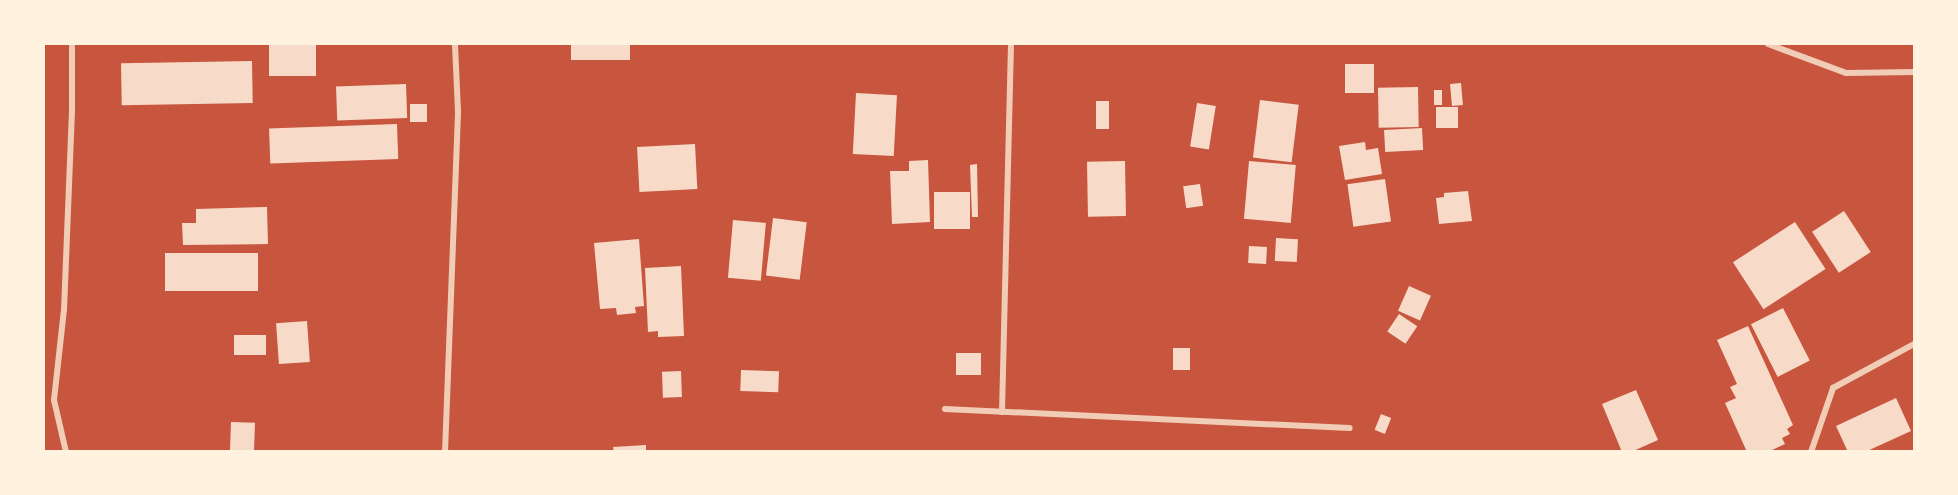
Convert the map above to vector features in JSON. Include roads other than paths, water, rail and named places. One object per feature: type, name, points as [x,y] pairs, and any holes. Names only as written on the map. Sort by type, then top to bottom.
[{"type":"street","points":[[66,452],[54,400],[64,310],[72,110],[72,44]]},
{"type":"street","points":[[445,452],[458,111],[455,44]]},
{"type":"street","points":[[1002,412],[1011,44]]},
{"type":"street","points":[[1768,44],[1846,73],[1914,72]]},
{"type":"street","points":[[1812,452],[1833,388],[1914,344]]},
{"type":"street","points":[[945,409],[1350,428]]}]
